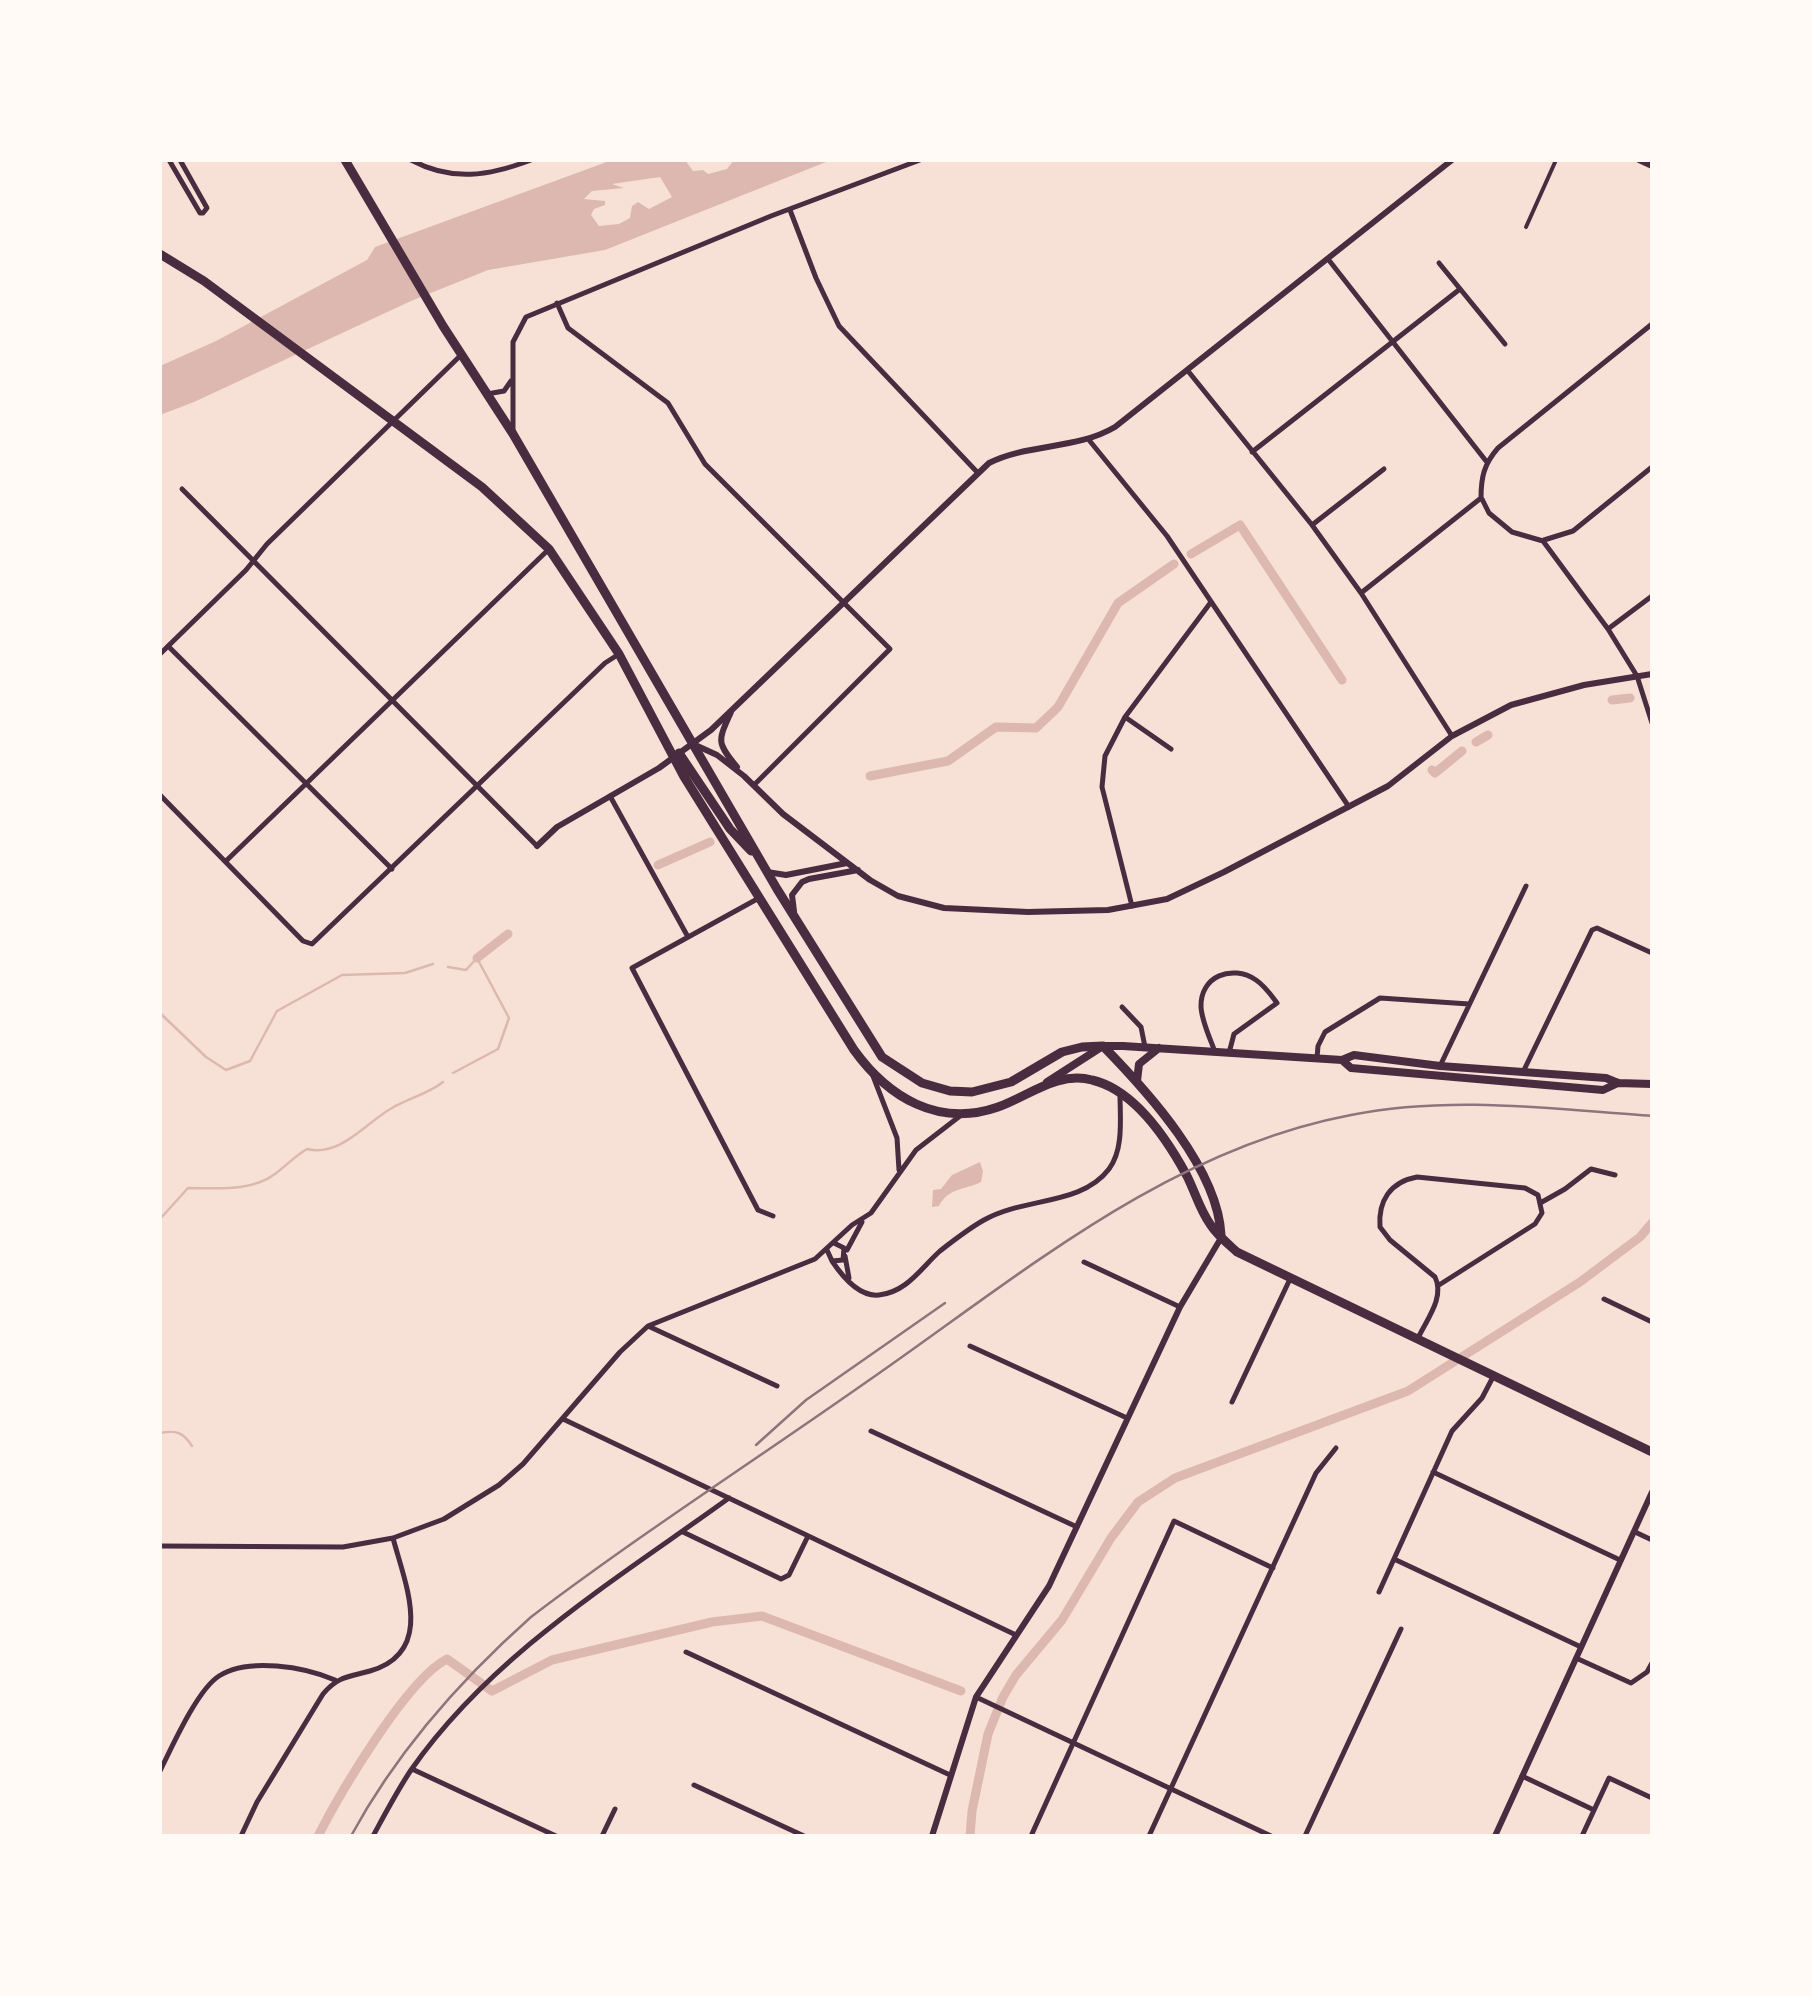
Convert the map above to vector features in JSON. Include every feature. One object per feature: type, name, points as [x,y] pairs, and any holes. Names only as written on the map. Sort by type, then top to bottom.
[{"type":"main road","points":[[345,160],[461,356],[513,434],[767,872],[882,1056],[922,1084],[972,1092],[1011,1082],[1062,1052],[1103,1046],[1342,1060],[1354,1055],[1652,1084]]},
{"type":"main road","points":[[160,254],[204,281],[509,508],[548,549],[619,654],[759,898],[873,1076],[898,1096],[926,1110],[962,1115],[998,1107],[1103,1046]]},
{"type":"main road","points":[[676,756],[730,829],[760,860]]},
{"type":"main road","points":[[1103,1046],[1180,1136],[1220,1212],[1221,1238]]},
{"type":"main road","points":[[1136,1081],[1140,1064],[1159,1048]]},
{"type":"main road","points":[[1342,1060],[1351,1068],[1467,1080],[1603,1090],[1618,1083]]},
{"type":"main road","points":[[1043,1084],[1080,1077],[1120,1091],[1160,1134],[1188,1179],[1208,1222],[1237,1252],[1652,1452]]},
{"type":"street","points":[[169,160],[203,213],[207,208],[180,160]]},
{"type":"street","points":[[411,160],[443,173],[481,176],[532,160]]},
{"type":"street","points":[[513,434],[513,342],[526,317],[920,160]]},
{"type":"street","points":[[182,489],[537,846],[557,827],[692,744],[977,472],[1003,456],[1089,440],[1116,428],[1452,160]]},
{"type":"street","points":[[1526,227],[1556,160]]},
{"type":"street","points":[[1638,160],[1652,166]]},
{"type":"street","points":[[790,210],[839,326],[977,472]]},
{"type":"street","points":[[1328,259],[1486,461]]},
{"type":"street","points":[[1438,263],[1505,344]]},
{"type":"street","points":[[1252,452],[1460,289]]},
{"type":"street","points":[[557,303],[568,328],[668,403],[705,464],[890,649],[754,785]]},
{"type":"street","points":[[1652,324],[1498,448],[1486,461],[1481,498],[1500,524],[1523,537],[1542,541],[1573,531],[1652,467]]},
{"type":"street","points":[[160,654],[461,356]]},
{"type":"street","points":[[1188,370],[1312,525],[1361,593],[1452,736]]},
{"type":"street","points":[[486,394],[504,391],[512,379]]},
{"type":"street","points":[[1089,440],[1167,536],[1349,807]]},
{"type":"street","points":[[1312,525],[1384,469]]},
{"type":"street","points":[[1361,593],[1481,498]]},
{"type":"street","points":[[1542,541],[1638,676],[1652,723]]},
{"type":"street","points":[[226,862],[548,549]]},
{"type":"street","points":[[1608,629],[1652,596]]},
{"type":"street","points":[[1132,906],[1102,787],[1105,756],[1126,717],[1211,602]]},
{"type":"street","points":[[168,646],[392,869]]},
{"type":"street","points":[[160,795],[303,940],[312,944],[605,663],[619,654]]},
{"type":"street","points":[[692,744],[717,756],[744,776],[782,814],[898,896],[944,908],[1059,912],[1168,899],[1407,775],[1452,736],[1511,705],[1584,685],[1652,674]]},
{"type":"street","points":[[733,709],[720,741],[721,748],[744,776]]},
{"type":"street","points":[[1126,717],[1171,749]]},
{"type":"street","points":[[610,796],[688,937]]},
{"type":"street","points":[[767,872],[786,875],[835,868],[848,862]]},
{"type":"street","points":[[794,917],[792,895],[802,882],[858,870]]},
{"type":"street","points":[[1440,1066],[1526,886]]},
{"type":"street","points":[[759,898],[632,968],[758,1210],[773,1216]]},
{"type":"street","points":[[1523,1072],[1592,930],[1598,928],[1652,953]]},
{"type":"street","points":[[1215,1052],[1203,1020],[1204,990],[1213,978],[1232,972],[1258,981],[1277,1003],[1234,1034],[1229,1053]]},
{"type":"street","points":[[1317,1058],[1326,1032],[1372,1001],[1390,998],[1469,1004]]},
{"type":"street","points":[[1122,1007],[1141,1027],[1145,1047]]},
{"type":"street","points":[[873,1076],[897,1138],[900,1174]]},
{"type":"street","points":[[831,1245],[827,1255],[850,1282],[873,1296],[888,1294],[911,1282],[943,1249],[986,1219],[1028,1202],[1077,1194],[1092,1186],[1116,1158],[1120,1091]]},
{"type":"street","points":[[815,1259],[839,1262],[862,1222],[884,1199],[925,1142],[962,1115]]},
{"type":"street","points":[[1542,1202],[1591,1169],[1615,1175]]},
{"type":"street","points":[[1416,1340],[1439,1294],[1440,1284],[1380,1227],[1382,1201],[1391,1188],[1417,1177],[1525,1188],[1542,1202]]},
{"type":"street","points":[[1440,1284],[1534,1224],[1542,1213],[1542,1202]]},
{"type":"street","points":[[160,1546],[323,1548],[394,1538],[444,1519],[499,1484],[648,1326],[815,1259],[852,1225],[862,1222]]},
{"type":"street","points":[[932,1836],[976,1697],[1050,1586],[1180,1307],[1221,1238]]},
{"type":"street","points":[[831,1245],[842,1245],[850,1282]]},
{"type":"street","points":[[1084,1262],[1180,1307]]},
{"type":"street","points":[[1232,1402],[1290,1279]]},
{"type":"street","points":[[1604,1299],[1652,1322]]},
{"type":"street","points":[[648,1326],[777,1386]]},
{"type":"street","points":[[970,1346],[1128,1418]]},
{"type":"street","points":[[1378,1592],[1452,1431],[1482,1398],[1493,1377]]},
{"type":"street","points":[[564,1419],[1016,1636]]},
{"type":"street","points":[[871,1432],[1078,1527]]},
{"type":"street","points":[[1149,1836],[1316,1473],[1336,1448]]},
{"type":"street","points":[[1434,1472],[1620,1560]]},
{"type":"street","points":[[1494,1836],[1652,1492]]},
{"type":"street","points":[[373,1836],[412,1769],[488,1682],[574,1610],[729,1498]]},
{"type":"street","points":[[1031,1836],[1174,1521],[1272,1568]]},
{"type":"street","points":[[683,1532],[781,1579],[789,1575],[808,1536]]},
{"type":"street","points":[[1635,1532],[1652,1540]]},
{"type":"street","points":[[161,1766],[206,1690],[219,1676],[238,1669],[283,1666],[335,1680],[384,1666],[404,1648],[412,1629],[412,1608],[394,1538]]},
{"type":"street","points":[[1394,1558],[1581,1646]]},
{"type":"street","points":[[1306,1836],[1401,1629]]},
{"type":"street","points":[[686,1652],[952,1775]]},
{"type":"street","points":[[1576,1658],[1630,1683],[1648,1672],[1652,1663]]},
{"type":"street","points":[[241,1836],[276,1771],[335,1680]]},
{"type":"street","points":[[976,1697],[1271,1836]]},
{"type":"street","points":[[412,1769],[556,1836]]},
{"type":"street","points":[[1522,1776],[1594,1810]]},
{"type":"street","points":[[1582,1836],[1608,1778],[1652,1798]]},
{"type":"street","points":[[694,1786],[804,1836]]},
{"type":"street","points":[[602,1836],[615,1809]]},
{"type":"shaded area","points":[[612,160],[685,160],[693,171],[708,174],[727,169],[734,160],[831,160],[605,250],[488,270],[160,415],[160,366],[216,341],[367,260],[375,247]],"holes":[[[660,177],[672,197],[649,209],[638,202],[632,206],[630,218],[619,224],[599,226],[591,215],[605,201],[584,199],[592,191],[624,188],[612,184]]]},
{"type":"shaded area","points":[[980,1162],[981,1182],[952,1193],[939,1206],[932,1207],[933,1190],[941,1189],[952,1175]]},
{"type":"waterway","points":[[1191,554],[1240,525],[1342,680]]},
{"type":"waterway","points":[[870,776],[948,761],[996,727],[1036,728],[1058,707],[1118,603],[1174,564]]},
{"type":"waterway","points":[[1612,700],[1630,698]]},
{"type":"waterway","points":[[1476,742],[1488,735]]},
{"type":"waterway","points":[[1432,770],[1435,773],[1462,751]]},
{"type":"waterway","points":[[658,865],[710,842]]},
{"type":"waterway","points":[[477,958],[508,934]]},
{"type":"waterway","points":[[448,967],[466,970],[477,958],[509,1018],[498,1049],[453,1073]]},
{"type":"waterway","points":[[160,1013],[206,1057],[226,1070],[250,1061],[277,1011],[342,975],[405,973],[433,964]]},
{"type":"waterway","points":[[160,1219],[188,1188],[233,1188],[266,1180],[307,1149],[331,1148],[342,1143],[392,1108],[443,1082]]},
{"type":"waterway","points":[[970,1836],[988,1734],[1003,1697],[1016,1675],[1062,1620],[1111,1538],[1138,1502],[1175,1478],[1408,1391],[1580,1282],[1640,1237],[1652,1223]]},
{"type":"waterway","points":[[160,1433],[179,1433],[192,1446]]},
{"type":"waterway","points":[[318,1836],[394,1712],[447,1659],[492,1691],[552,1660],[712,1622],[762,1616],[961,1691]]},
{"type":"railway","points":[[351,1836],[388,1775],[431,1719],[531,1617],[1037,1261],[1156,1187],[1283,1132],[1388,1109],[1501,1105],[1652,1116]]},
{"type":"railway","points":[[756,1445],[806,1400],[945,1303]]}]
